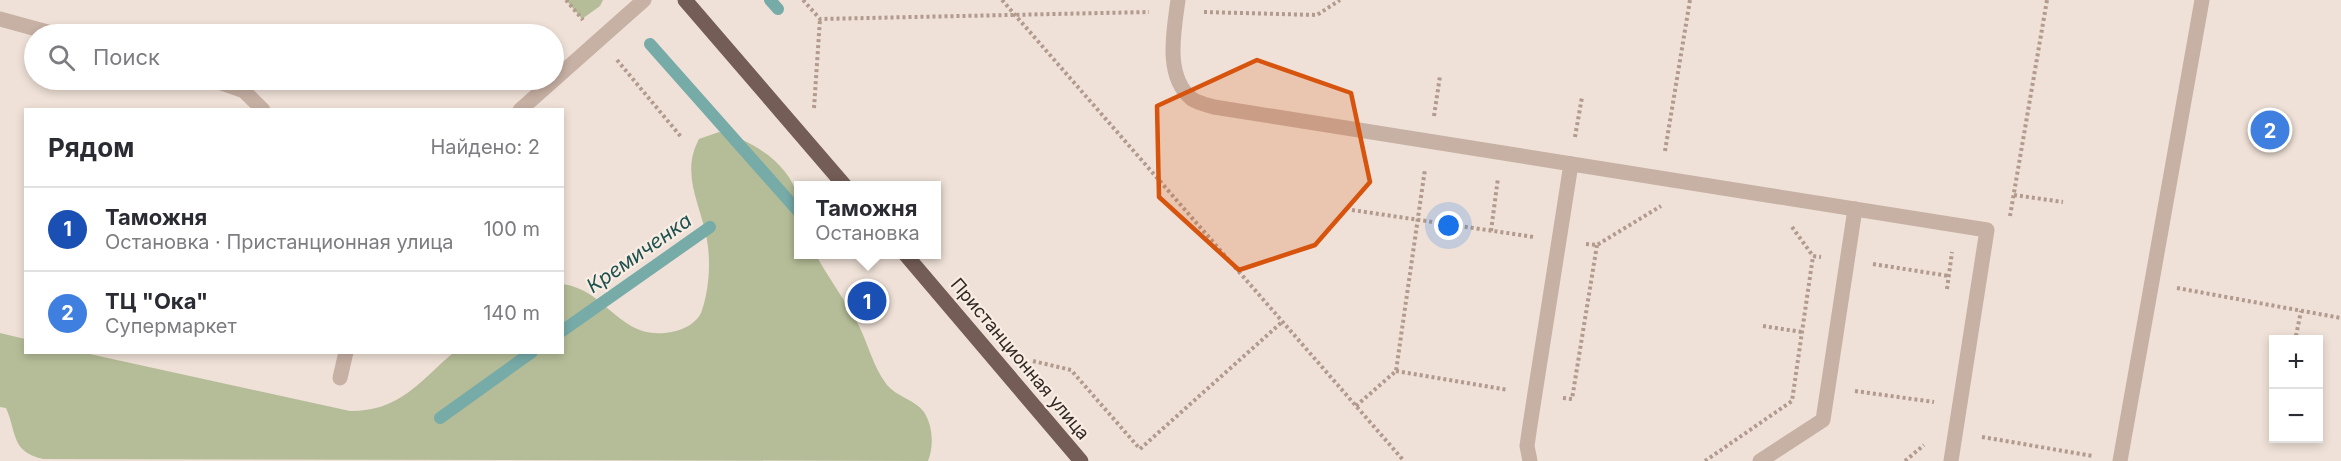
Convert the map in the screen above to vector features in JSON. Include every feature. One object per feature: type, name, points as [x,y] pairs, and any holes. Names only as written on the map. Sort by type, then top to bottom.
[{"type":"main road","points":[[685,0],[841,181]]},
{"type":"main road","name":"Пристанционная улица","points":[[908,259],[1082,461]]},
{"type":"lane","points":[[564,70],[644,0]]},
{"type":"lane","points":[[2120,461],[2202,0]]},
{"type":"lane","points":[[1177,6],[1173,47],[1175,70],[1181,87],[1193,100],[1214,107],[1987,230],[1951,461]]},
{"type":"lane","points":[[0,19],[24,26]]},
{"type":"lane","points":[[241,90],[261,108]]},
{"type":"lane","points":[[522,108],[542,90]]},
{"type":"lane","points":[[1530,461],[1527,446],[1571,164]]},
{"type":"lane","points":[[1760,461],[1823,420],[1855,209]]},
{"type":"lane","points":[[340,378],[346,354]]},
{"type":"path","points":[[566,0],[682,138]]},
{"type":"path","points":[[803,0],[820,20],[813,114]]},
{"type":"path","points":[[1002,0],[1404,461]]},
{"type":"path","points":[[820,20],[1177,6],[1317,15],[1340,0]]},
{"type":"path","points":[[1660,178],[1690,0]]},
{"type":"path","points":[[2010,218],[2047,0]]},
{"type":"path","points":[[1433,118],[1440,76]]},
{"type":"path","points":[[1574,140],[1582,97]]},
{"type":"path","points":[[1356,406],[1396,371],[1429,142]]},
{"type":"path","points":[[1491,231],[1502,153]]},
{"type":"path","points":[[2014,195],[2063,202]]},
{"type":"path","points":[[1352,210],[1597,245],[1667,202]]},
{"type":"path","points":[[1705,461],[1792,401],[1813,256],[1788,222]]},
{"type":"path","points":[[1946,299],[1956,225]]},
{"type":"path","points":[[1813,256],[1949,276]]},
{"type":"path","points":[[2152,283],[2341,318]]},
{"type":"path","points":[[2296,335],[2301,311]]},
{"type":"path","points":[[1071,370],[1140,449],[1282,321]]},
{"type":"path","points":[[1763,326],[1802,332]]},
{"type":"path","points":[[1827,386],[1930,402]]},
{"type":"path","points":[[1929,413],[1932,391]]},
{"type":"path","points":[[1905,461],[1924,448],[1925,436]]},
{"type":"path","points":[[1973,436],[2120,461]]},
{"type":"highlighted area","points":[[1257,60],[1351,93],[1370,182],[1315,245],[1239,270],[1159,197],[1157,106]]},
{"type":"green space","points":[[566,0],[603,0],[600,6],[582,19]]},
{"type":"green space","points":[[719,132],[731,135],[767,154],[787,174],[794,185],[794,259],[818,259],[859,326],[882,378],[891,389],[916,404],[924,412],[932,436],[928,461],[43,459],[25,452],[20,446],[6,408],[0,407],[0,333],[24,339],[24,354],[90,354],[350,411],[367,410],[395,401],[418,385],[452,354],[564,354],[564,284],[593,296],[628,324],[641,331],[657,333],[687,327],[701,313],[708,277],[707,240],[694,190],[691,165],[699,139]]},
{"type":"waterway","points":[[770,0],[778,9]]},
{"type":"waterway","points":[[650,44],[794,206]]},
{"type":"waterway","name":"Кремиченка","points":[[564,330],[710,227]]},
{"type":"waterway","name":"Кремиченка","points":[[440,418],[529,354]]},
{"type":"place","name":"ТЦ \"Ока\"","points":[[2270,130]]},
{"type":"place","name":"Таможня","points":[[867,301]]}]
